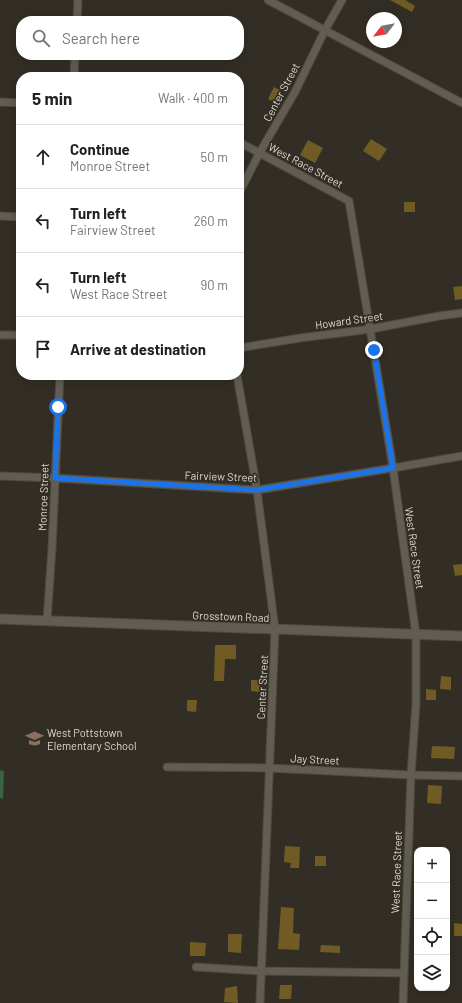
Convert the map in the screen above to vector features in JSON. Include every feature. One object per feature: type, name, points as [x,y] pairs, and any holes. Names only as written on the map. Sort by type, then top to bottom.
[{"type":"street","points":[[77,16],[78,0]]},
{"type":"street","points":[[268,0],[462,103]]},
{"type":"street","name":"Center Street","points":[[244,183],[260,152],[295,92],[325,30],[342,0]]},
{"type":"street","points":[[74,72],[75,60]]},
{"type":"street","points":[[0,102],[16,103]]},
{"type":"street","points":[[244,144],[260,152]]},
{"type":"street","name":"West Race Street","points":[[260,152],[349,201],[371,329],[393,468],[416,635],[416,704],[411,775],[403,1003]]},
{"type":"street","points":[[0,216],[16,217]]},
{"type":"street","name":"Howard Street","points":[[244,347],[371,329],[462,312]]},
{"type":"street","points":[[0,335],[16,335]]},
{"type":"street","name":"Monroe Street","points":[[47,621],[60,380]]},
{"type":"street","name":"Center Street","points":[[238,380],[257,490],[275,630],[260,1003]]},
{"type":"street","name":"Fairview Street","points":[[0,476],[257,490],[462,456]]},
{"type":"street","name":"Grosstown Road","points":[[0,619],[462,636]]},
{"type":"street","name":"Jay Street","points":[[167,767],[269,768],[462,776]]},
{"type":"street","points":[[196,967],[261,971],[403,973]]},
{"type":"green space","points":[[0,770],[4,771],[3,799],[0,798]]},
{"type":"building","points":[[390,0],[405,0],[415,6],[412,12]]},
{"type":"building","points":[[274,87],[282,91],[276,103],[268,99]]},
{"type":"building","points":[[371,139],[387,149],[379,161],[363,151]]},
{"type":"building","points":[[308,140],[323,148],[315,163],[300,155]]},
{"type":"building","points":[[404,202],[415,202],[415,212],[404,212]]},
{"type":"building","points":[[462,286],[462,299],[455,300],[453,287]]},
{"type":"building","points":[[462,564],[462,575],[455,576],[453,565]]},
{"type":"building","points":[[215,645],[236,645],[236,659],[225,659],[224,681],[214,681]]},
{"type":"building","points":[[441,676],[451,677],[451,690],[440,689]]},
{"type":"building","points":[[251,680],[260,680],[260,692],[251,691]]},
{"type":"building","points":[[426,689],[436,690],[436,700],[426,700]]},
{"type":"building","points":[[187,700],[197,700],[196,712],[187,711]]},
{"type":"building","points":[[432,746],[455,747],[454,759],[431,758]]},
{"type":"building","points":[[428,785],[442,786],[441,804],[427,803]]},
{"type":"building","points":[[285,846],[300,847],[299,868],[290,868],[291,863],[284,862]]},
{"type":"building","points":[[315,856],[326,856],[326,866],[315,866]]},
{"type":"building","points":[[281,907],[294,908],[293,933],[300,934],[299,950],[278,949]]},
{"type":"building","points":[[454,923],[462,924],[462,936],[454,936]]},
{"type":"building","points":[[228,934],[242,934],[241,953],[228,952]]},
{"type":"building","points":[[190,942],[206,943],[205,956],[190,956]]},
{"type":"building","points":[[321,945],[340,946],[340,953],[320,952]]},
{"type":"building","points":[[280,985],[292,985],[291,999],[279,999]]},
{"type":"building","points":[[237,986],[238,1003],[224,1002],[225,988]]},
{"type":"place","name":"West Pottstown Elementary School","points":[[34,738]]},
{"type":"route","points":[[58,407],[55,478],[257,490],[393,468],[374,350]]}]
